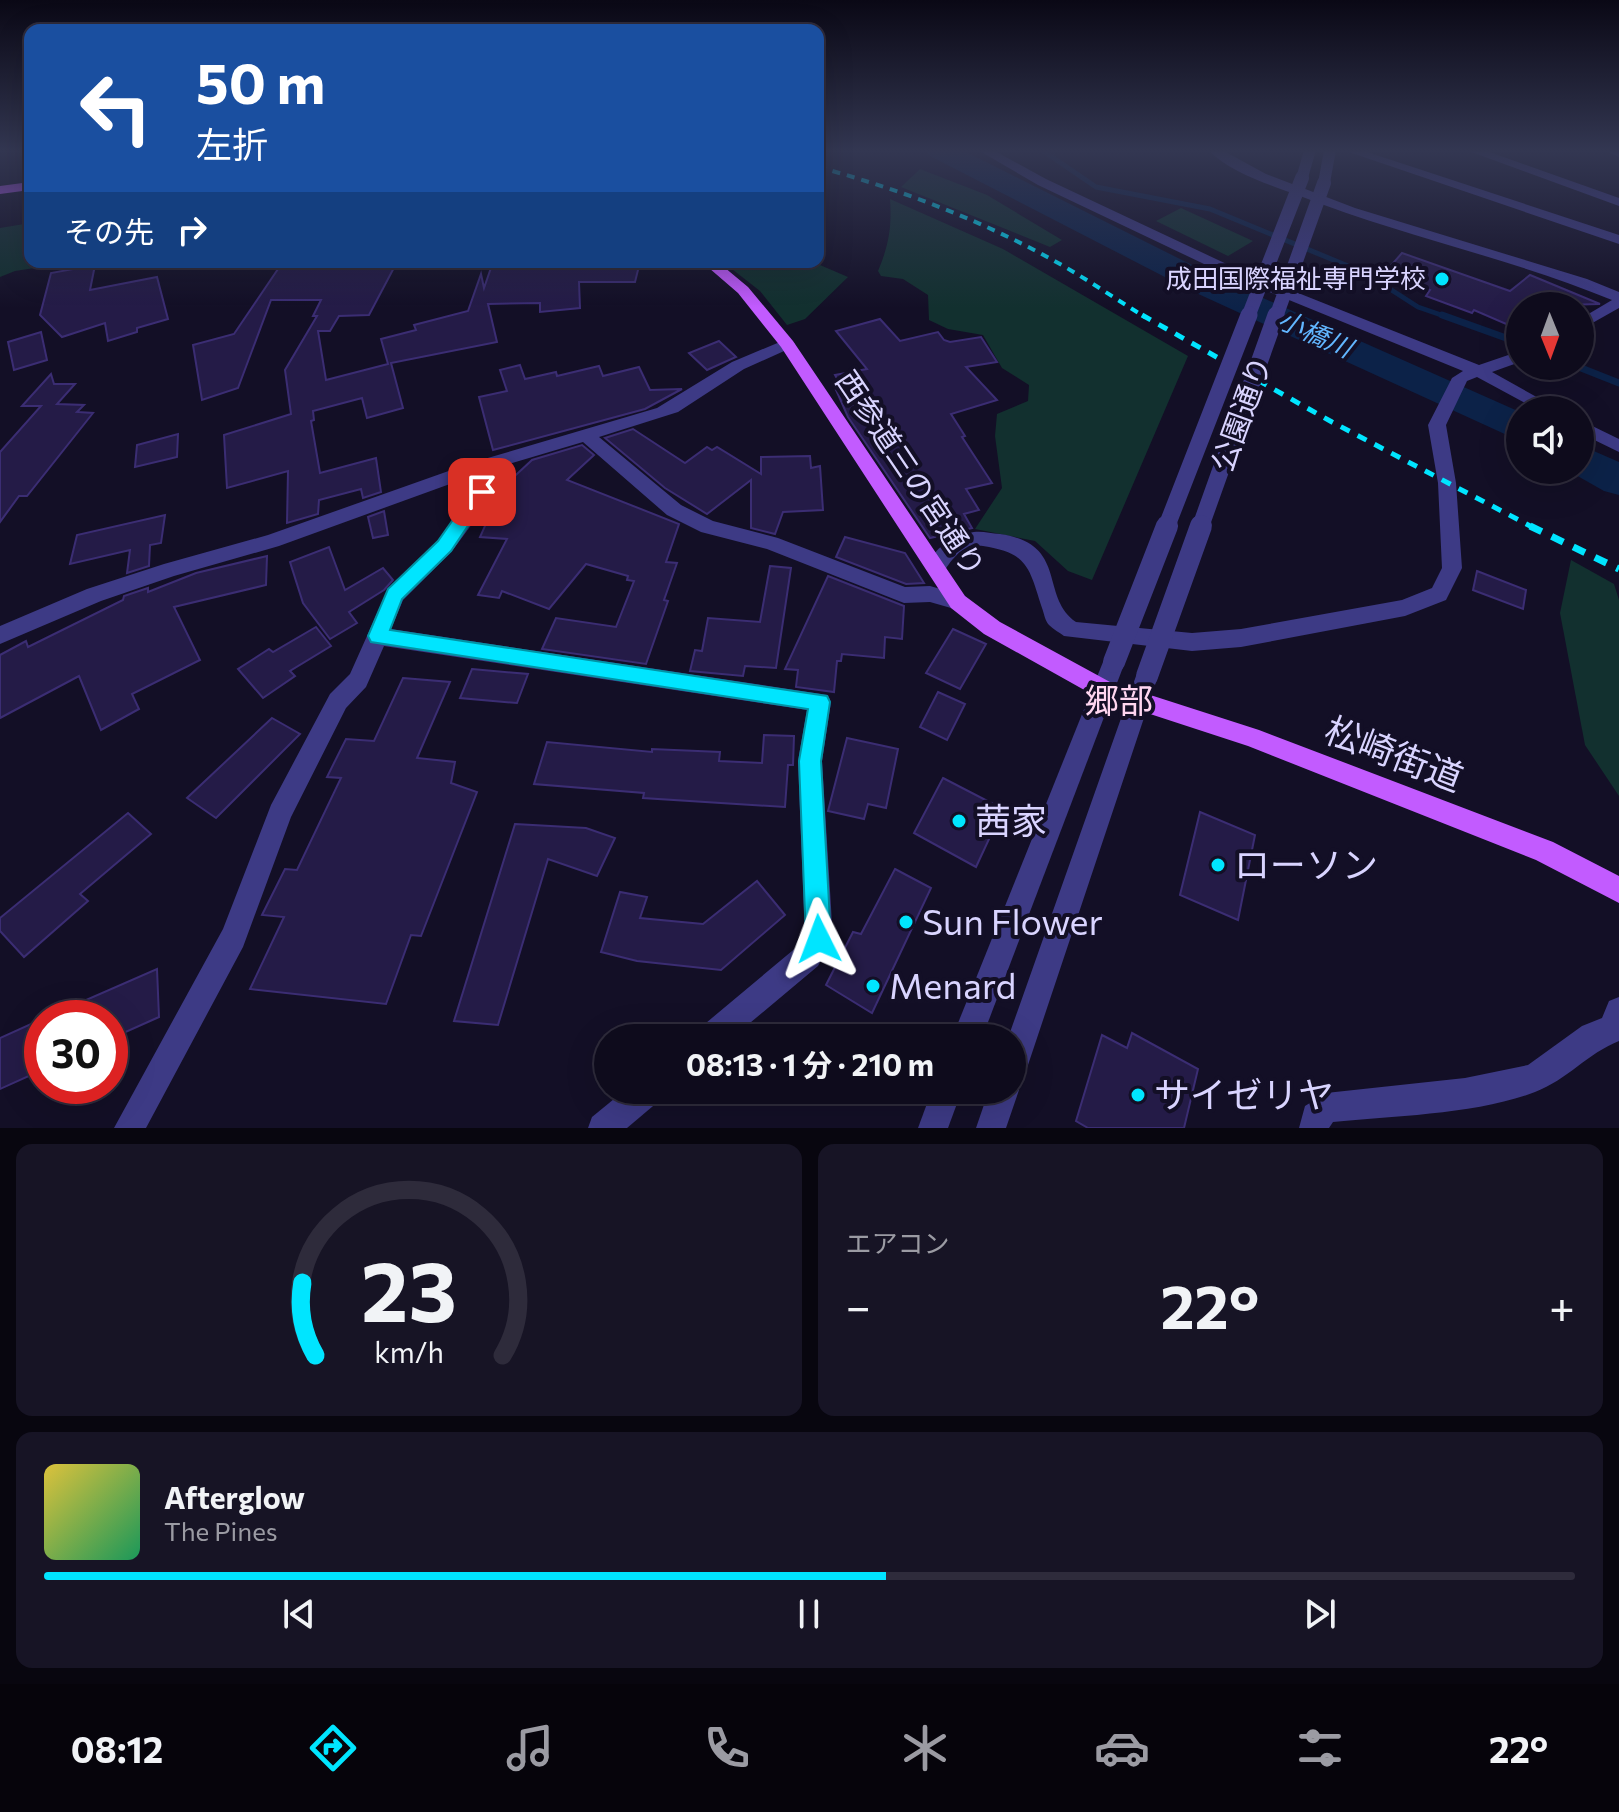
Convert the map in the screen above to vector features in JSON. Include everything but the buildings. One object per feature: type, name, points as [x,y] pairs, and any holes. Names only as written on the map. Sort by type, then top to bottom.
[{"type":"main road","name":"西参道三の宮通り","points":[[716,268],[743,290],[787,344],[958,602],[992,628],[1103,689],[1142,688]]},
{"type":"main road","name":"松崎街道","points":[[1142,688],[1251,737],[1544,851],[1619,890]]},
{"type":"street","points":[[1086,203],[1228,270],[1480,372],[1525,396]]},
{"type":"street","name":"公園通り","points":[[1103,689],[1292,203]]},
{"type":"street","name":"公園通り","points":[[1026,1027],[1142,688],[1317,203]]},
{"type":"street","points":[[1328,203],[1450,240],[1619,299]]},
{"type":"street","points":[[1507,203],[1613,238],[1619,225]]},
{"type":"street","points":[[1594,316],[1619,299]]},
{"type":"street","points":[[0,635],[94,595],[171,569],[272,541],[480,466],[686,404],[723,374],[787,344]]},
{"type":"street","points":[[937,567],[941,557],[952,547],[976,538],[1010,543],[1028,552],[1039,566],[1056,619],[1072,630],[1094,635],[1192,642],[1241,638],[1405,608],[1439,594],[1452,568],[1447,483],[1437,425],[1460,378],[1506,362]]},
{"type":"street","points":[[1594,433],[1619,446]]},
{"type":"street","points":[[587,436],[674,510],[708,527],[771,543],[904,595],[930,594],[958,602]]},
{"type":"street","points":[[129,1128],[233,937],[280,813],[338,701],[358,680],[395,595],[445,546],[479,500],[482,492],[480,466]]},
{"type":"street","points":[[377,636],[820,702],[810,761],[819,939],[808,956],[727,1024]]},
{"type":"street","points":[[972,1024],[1103,689]]},
{"type":"street","points":[[1314,1128],[1316,1117],[1326,1108],[1465,1093],[1531,1079],[1551,1069],[1592,1036],[1612,1029],[1619,1011]]},
{"type":"street","points":[[603,1128],[631,1104]]},
{"type":"street","points":[[933,1128],[942,1104]]},
{"type":"street","points":[[991,1128],[999,1104]]},
{"type":"green space","points":[[890,203],[898,203],[1003,249],[1188,356],[1092,580],[1068,571],[1035,541],[975,529],[1002,488],[995,436],[997,414],[1028,401],[1029,385],[1002,368],[983,335],[948,329],[929,320],[928,295],[903,279],[881,276],[878,271],[885,253]]},
{"type":"green space","points":[[940,203],[1000,203],[1062,240],[1050,247]]},
{"type":"green space","points":[[1181,208],[1253,241],[1228,256],[1156,221]]},
{"type":"green space","points":[[24,224],[24,268],[35,268],[0,277],[0,228]]},
{"type":"green space","points":[[824,267],[848,277],[805,319],[787,325],[760,291],[731,268]]},
{"type":"green space","points":[[1571,560],[1614,584],[1619,600],[1619,796],[1585,745],[1560,613]]},
{"type":"waterway","name":"小橋川","points":[[1044,203],[1206,285],[1506,422]]},
{"type":"waterway","points":[[1177,203],[1210,209],[1365,273],[1418,307],[1447,317]]},
{"type":"waterway","points":[[1442,315],[1506,338]]},
{"type":"waterway","points":[[1594,373],[1619,383]]},
{"type":"waterway","name":"小橋川","points":[[1594,467],[1619,480]]},
{"type":"railway","points":[[928,203],[1023,244],[1145,317]]},
{"type":"railway","points":[[1142,315],[1332,422],[1532,527]]},
{"type":"railway","points":[[1532,527],[1619,569]]},
{"type":"place","name":"成田国際福祉専門学校","points":[[1442,279]]},
{"type":"place","name":"茜家","points":[[959,821]]},
{"type":"place","name":"ローソン","points":[[1218,865]]},
{"type":"place","name":"Sun Flower","points":[[906,922]]},
{"type":"place","name":"Menard","points":[[873,986]]},
{"type":"place","name":"サイゼリヤ","points":[[1138,1095]]},
{"type":"district","name":"郷部","points":[[1119,701]]},
{"type":"route","points":[[482,492],[445,546],[395,595],[377,636],[820,702],[810,761],[819,939]]}]
